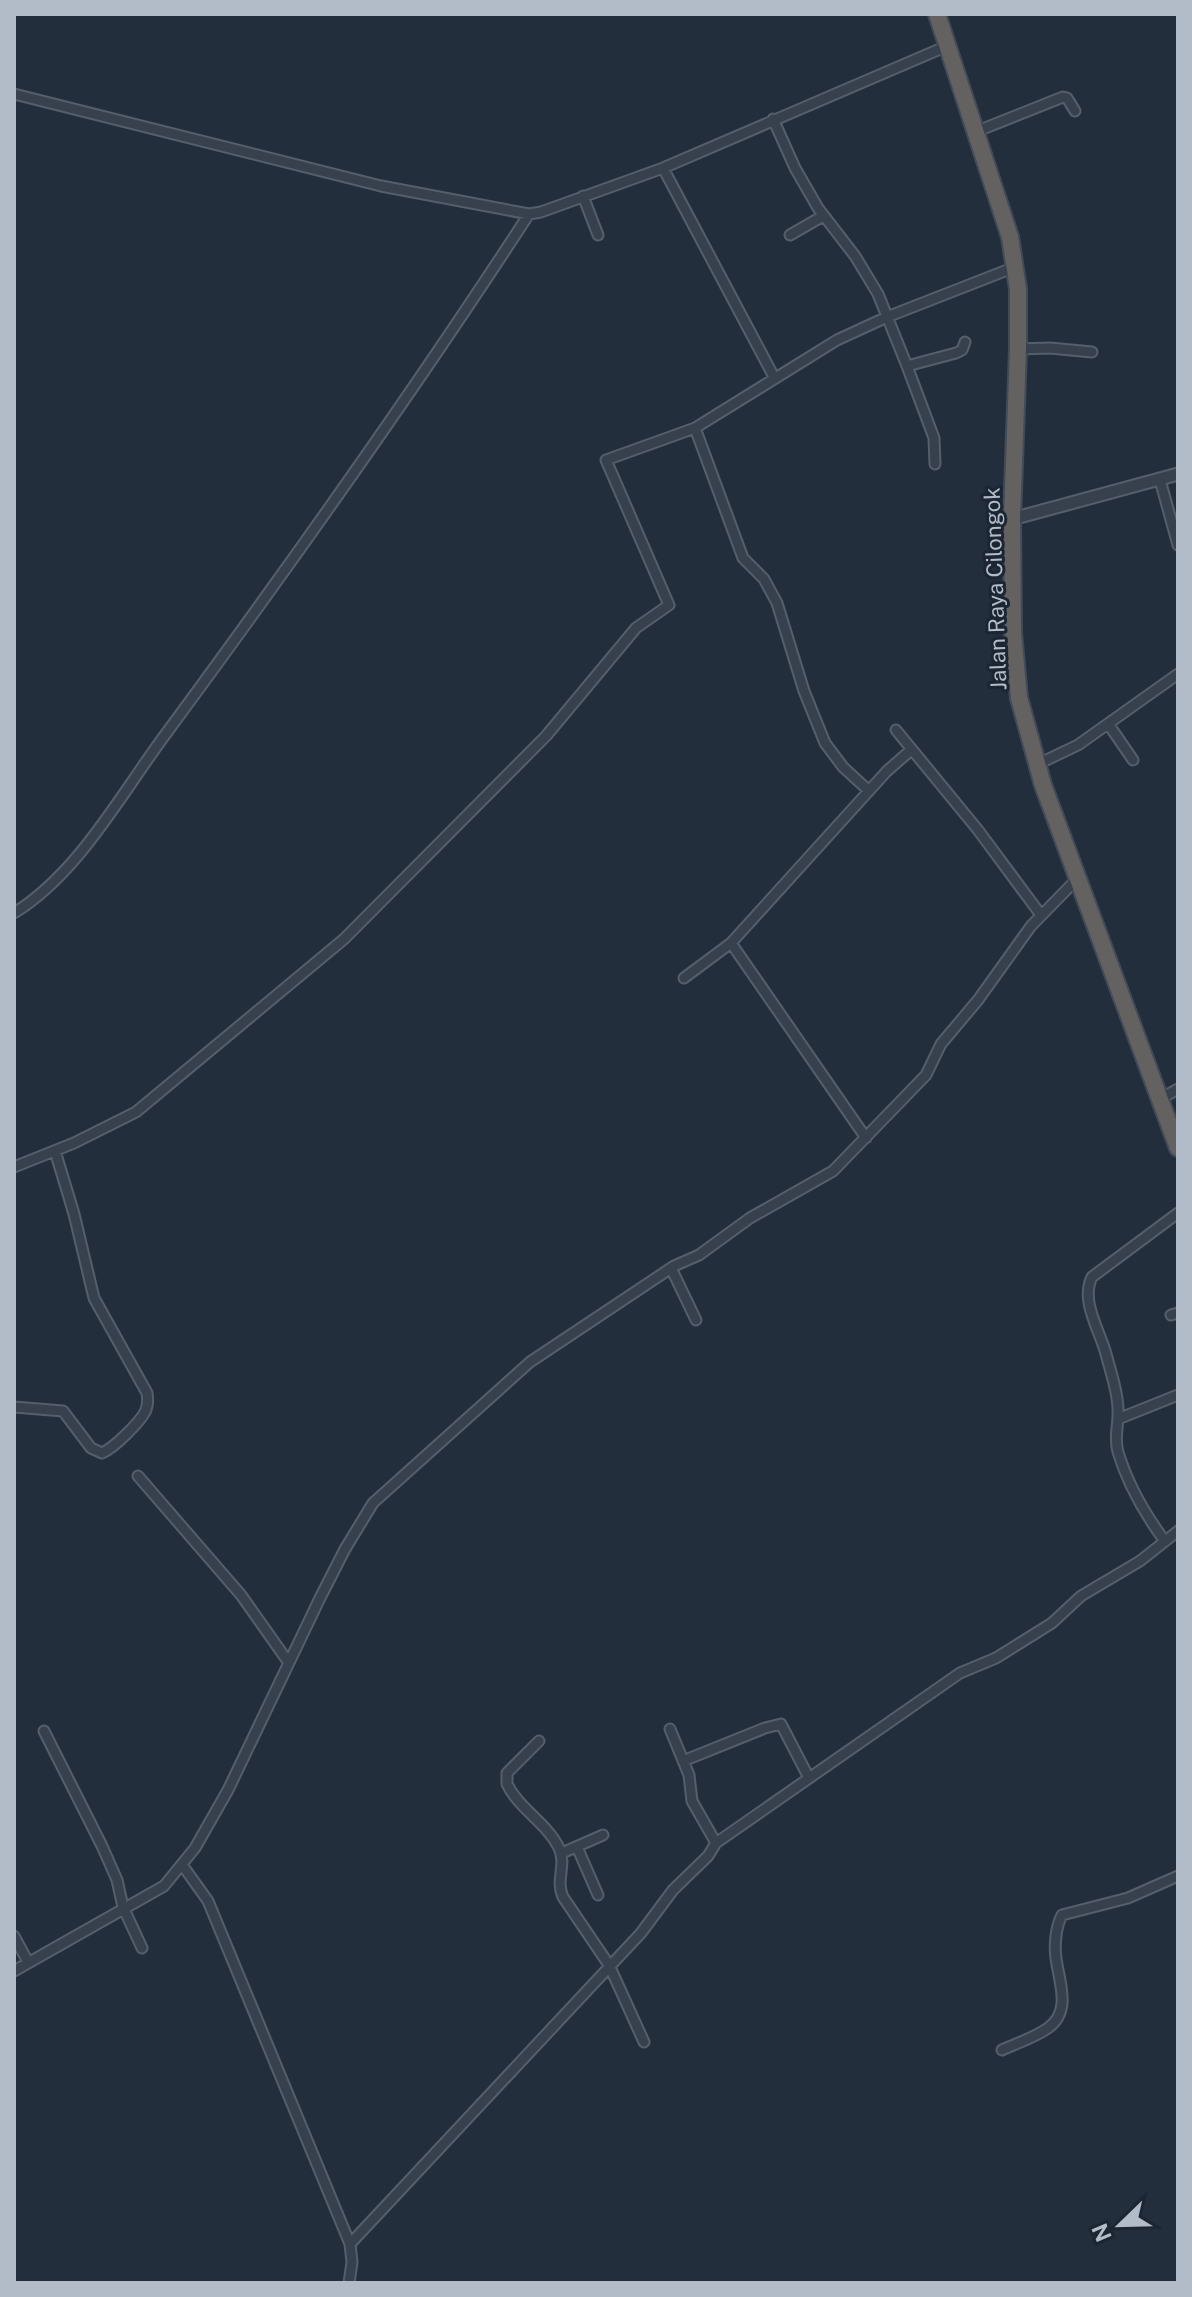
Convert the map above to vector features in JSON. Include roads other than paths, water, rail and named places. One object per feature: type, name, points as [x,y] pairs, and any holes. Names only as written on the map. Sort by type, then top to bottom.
[{"type":"highway","name":"Jalan Raya Cilongok","points":[[937,14],[1010,237],[1015,267],[1018,349],[1012,519],[1013,633],[1017,682],[1026,730],[1043,785],[1178,1148]]},
{"type":"street","points":[[14,94],[381,186],[529,214],[663,168],[947,46]]},
{"type":"street","points":[[975,132],[1063,97],[1075,111]]},
{"type":"street","points":[[773,119],[795,168],[823,216],[867,274],[934,438],[935,464]]},
{"type":"street","points":[[663,168],[774,377]]},
{"type":"street","points":[[583,196],[598,235]]},
{"type":"street","points":[[14,913],[35,900],[67,869],[102,823],[278,579],[480,290],[529,214]]},
{"type":"street","points":[[790,235],[823,216]]},
{"type":"street","points":[[14,1167],[136,1112],[344,939],[546,736],[636,628],[669,605],[606,460],[695,428],[837,340],[1015,267]]},
{"type":"street","points":[[907,366],[956,353],[962,350],[965,342]]},
{"type":"street","points":[[1018,349],[1092,352]]},
{"type":"street","points":[[695,428],[743,558],[764,579],[777,603],[804,691],[825,743],[843,767],[869,791]]},
{"type":"street","points":[[1012,519],[1178,474]]},
{"type":"street","points":[[1160,480],[1178,545]]},
{"type":"street","points":[[1038,764],[1078,745],[1178,674]]},
{"type":"street","points":[[1109,725],[1133,760]]},
{"type":"street","points":[[896,730],[978,830],[1041,915]]},
{"type":"street","points":[[684,978],[731,943],[869,791],[911,750]]},
{"type":"street","points":[[14,1971],[164,1886],[183,1866],[228,1790],[345,1549],[373,1503],[530,1362],[671,1268],[699,1255],[750,1218],[833,1171],[926,1075],[941,1044],[1041,915],[1078,878]]},
{"type":"street","points":[[731,943],[866,1138]]},
{"type":"street","points":[[1160,1099],[1178,1089]]},
{"type":"street","points":[[14,1407],[63,1411],[91,1448],[102,1453],[110,1450],[144,1414],[148,1402],[147,1393],[94,1298],[55,1151]]},
{"type":"street","points":[[1164,1540],[1145,1510],[1117,1450],[1115,1433],[1118,1419],[1112,1378],[1089,1305],[1088,1286],[1092,1277],[1178,1213]]},
{"type":"street","points":[[671,1268],[696,1320]]},
{"type":"street","points":[[1118,1419],[1178,1395]]},
{"type":"street","points":[[138,1476],[241,1595],[289,1663]]},
{"type":"street","points":[[350,2244],[641,1933],[673,1890],[708,1856],[716,1843],[960,1673],[996,1658],[1052,1623],[1081,1596],[1140,1561],[1178,1531]]},
{"type":"street","points":[[683,1761],[781,1724],[809,1778]]},
{"type":"street","points":[[670,1729],[691,1779],[692,1801],[716,1843]]},
{"type":"street","points":[[44,1731],[107,1857],[117,1880],[123,1907],[142,1948]]},
{"type":"street","points":[[539,1741],[507,1773],[506,1779],[511,1792],[556,1841],[564,1863],[559,1889],[609,1965],[644,2042]]},
{"type":"street","points":[[562,1853],[603,1835]]},
{"type":"street","points":[[577,1847],[598,1895]]},
{"type":"street","points":[[183,1866],[208,1901],[350,2244],[352,2262],[349,2283]]},
{"type":"street","points":[[1002,2050],[1050,2027],[1061,2010],[1061,1980],[1055,1956],[1057,1930],[1062,1915],[1128,1898],[1178,1876]]},
{"type":"street","points":[[14,1936],[28,1962]]}]
